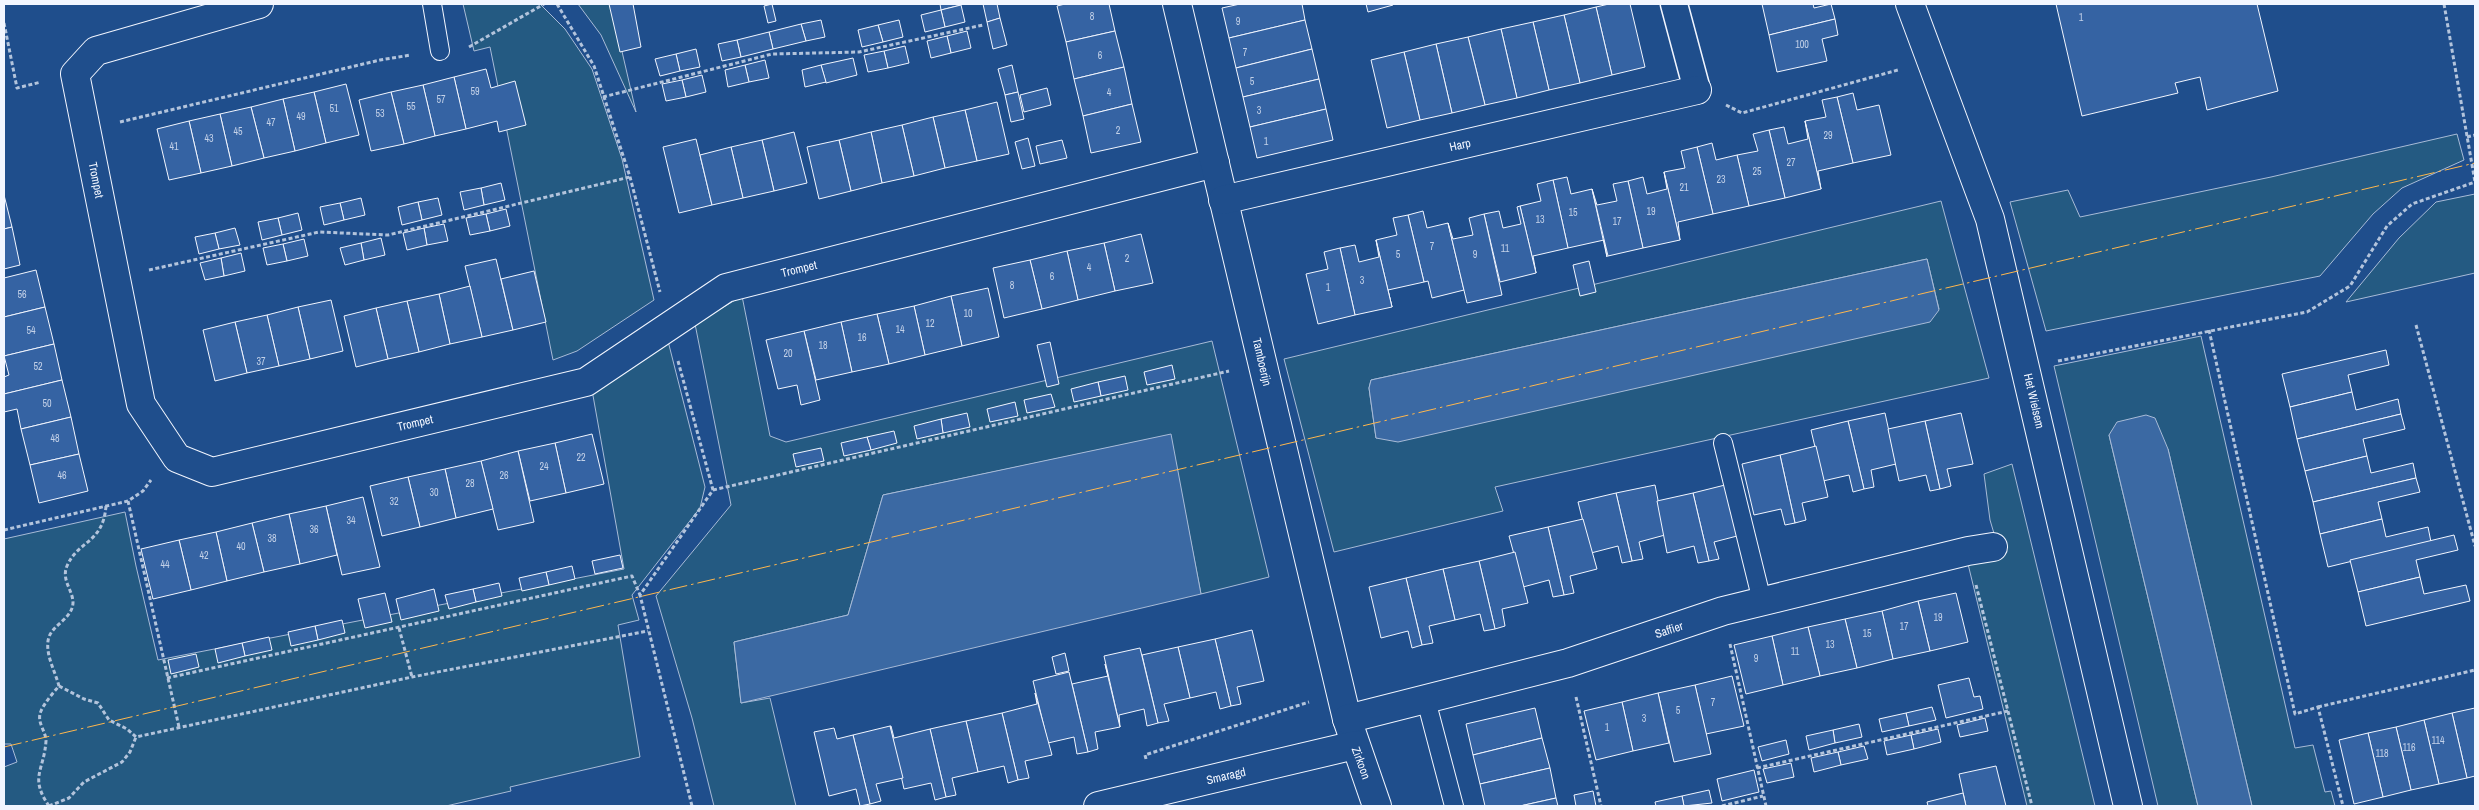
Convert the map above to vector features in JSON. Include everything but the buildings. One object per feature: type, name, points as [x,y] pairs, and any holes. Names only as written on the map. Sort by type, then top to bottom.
[{"type":"street","points":[[75,74],[96,51],[259,4]]},
{"type":"street","name":"Tamboerijn","points":[[1177,4],[1347,719]]},
{"type":"street","points":[[1674,4],[1697,90]]},
{"type":"street","name":"Het Wielsem","points":[[1910,4],[1990,219],[2128,806]]},
{"type":"street","name":"Trompet","points":[[75,74],[114,278],[141,404],[177,458],[212,472],[586,382],[726,288],[1215,164]]},
{"type":"street","name":"Harp","points":[[1223,200],[1697,90]]},
{"type":"street","name":"Saffier","points":[[1347,719],[1568,663],[1723,611],[1980,549]]},
{"type":"street","name":"Zirkoon","points":[[1347,719],[1377,806]]},
{"type":"street","name":"Smaragd","points":[[1098,806],[1355,745]]},
{"type":"lane","points":[[432,4],[440,51]]},
{"type":"lane","points":[[1723,443],[1762,601]]},
{"type":"lane","points":[[1426,700],[1454,806]]},
{"type":"path","points":[[86,130],[380,60],[472,46],[544,4]]},
{"type":"path","points":[[557,4],[594,66],[630,177],[713,490]]},
{"type":"path","points":[[2026,368],[2209,330],[2307,312],[2350,286],[2387,226],[2412,204],[2475,182],[2444,4]]},
{"type":"path","points":[[4,23],[17,88],[75,74]]},
{"type":"path","points":[[603,97],[772,54],[858,52],[983,25]]},
{"type":"path","points":[[1697,90],[1742,113],[1931,60]]},
{"type":"path","points":[[2467,137],[2475,135]]},
{"type":"path","points":[[114,278],[319,232],[388,235],[630,177]]},
{"type":"path","points":[[2416,325],[2475,546]]},
{"type":"path","points":[[2209,330],[2295,714],[2475,670]]},
{"type":"path","points":[[640,595],[713,490],[1262,364]]},
{"type":"path","points":[[4,530],[128,501],[144,491],[156,474],[177,458]]},
{"type":"path","points":[[128,501],[179,727]]},
{"type":"path","points":[[106,506],[102,529],[71,559],[67,566],[66,582],[73,602],[71,610],[52,630],[48,640],[50,660],[59,686],[84,699],[98,703],[108,720],[127,729],[136,737]]},
{"type":"path","points":[[1980,549],[2008,711],[2032,806]]},
{"type":"path","points":[[167,678],[632,576],[640,595],[692,806]]},
{"type":"path","points":[[1723,611],[1766,806]]},
{"type":"path","points":[[399,628],[412,677]]},
{"type":"path","points":[[136,737],[412,677],[648,631]]},
{"type":"path","points":[[1568,663],[1600,806]]},
{"type":"path","points":[[59,686],[41,711],[40,718],[46,739],[38,786],[49,806],[61,803],[69,798],[84,782],[122,762],[130,752],[136,737]]},
{"type":"path","points":[[1154,793],[1145,755],[1340,692]]},
{"type":"path","points":[[2318,707],[2343,806]]},
{"type":"path","points":[[1757,768],[2008,711]]},
{"type":"path","points":[[1722,806],[1764,796]]},
{"type":"shaded area","points":[[463,4],[540,4],[565,29],[592,69],[622,159],[654,300],[577,351],[553,360],[490,47],[474,51]]},
{"type":"shaded area","points":[[578,4],[611,4],[636,112],[601,35]]},
{"type":"shaded area","points":[[2457,134],[2464,160],[2402,188],[2373,214],[2320,276],[2046,331],[2010,202],[2068,190],[2080,217],[2271,177]]},
{"type":"shaded area","points":[[2475,194],[2475,273],[2346,302],[2399,238],[2436,202]]},
{"type":"shaded area","points":[[1941,201],[1989,378],[1495,487],[1503,511],[1334,552],[1284,359]],"holes":[[[1927,259],[1939,309],[1376,438],[1369,388],[1371,380]]]},
{"type":"shaded area","points":[[1927,259],[1939,310],[1930,322],[1398,442],[1376,438],[1369,388],[1371,380]]},
{"type":"shaded area","points":[[742,296],[770,436],[786,442],[1212,341],[1269,577],[1201,594],[1170,435],[883,495],[848,615],[734,642],[741,703],[770,698],[796,806],[714,806],[692,718],[656,596],[731,505],[695,324]]},
{"type":"shaded area","points":[[2201,336],[2295,748],[2313,745],[2325,792],[2331,791],[2335,806],[2252,806],[2168,449],[2109,435],[2198,806],[2158,806],[2054,366]]},
{"type":"shaded area","points":[[668,341],[705,487],[700,508],[632,595],[639,620],[618,625],[640,757],[510,787],[511,791],[446,806],[4,806],[4,767],[17,762],[11,744],[4,744],[4,539],[125,512],[158,660],[624,569],[592,390]]},
{"type":"shaded area","points":[[2146,415],[2155,418],[2168,449],[2252,806],[2198,806],[2109,435],[2117,422]]},
{"type":"shaded area","points":[[1171,434],[1201,594],[741,703],[734,642],[848,615],[883,495]]},
{"type":"shaded area","points":[[2012,464],[2095,806],[2027,806],[1968,564],[2001,557],[1990,520],[1984,474]]},
{"type":"power","points":[[4,747],[2475,163]]}]
